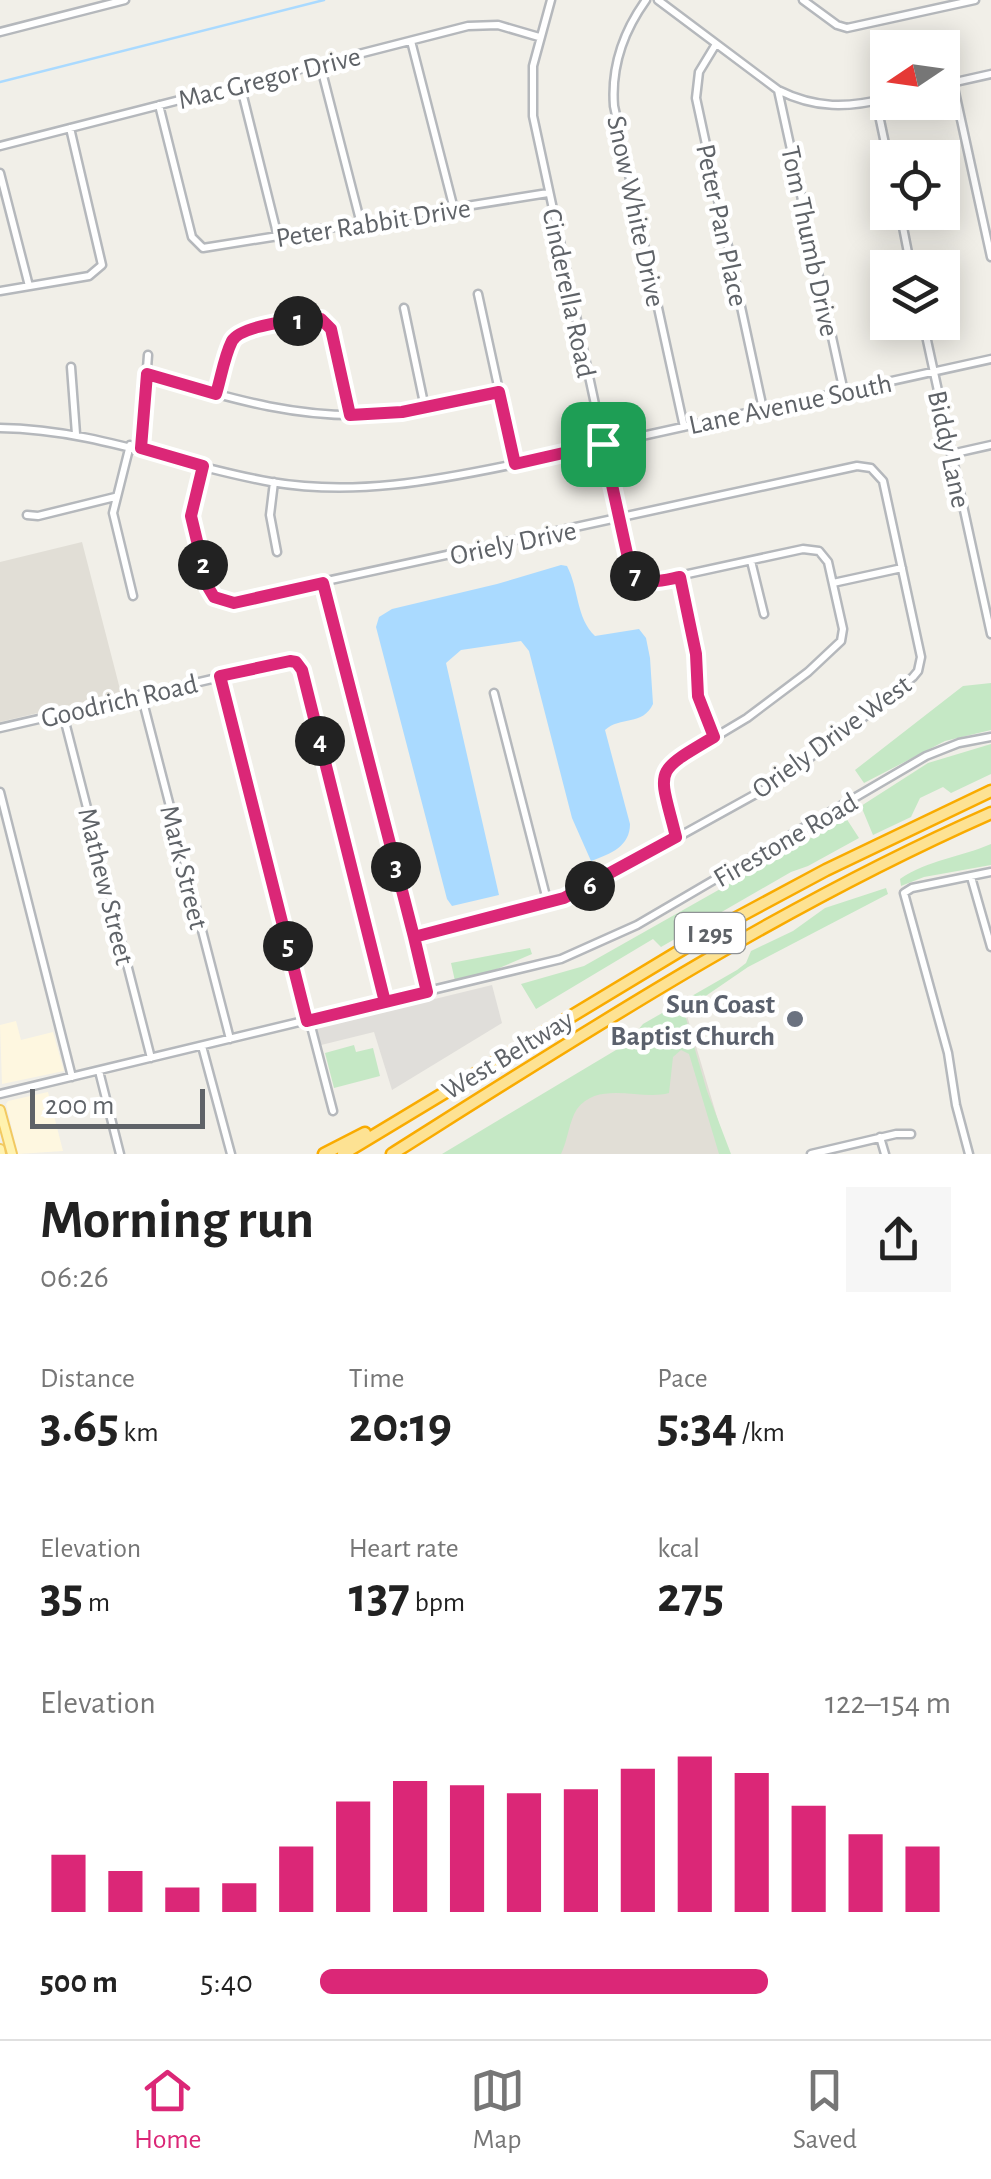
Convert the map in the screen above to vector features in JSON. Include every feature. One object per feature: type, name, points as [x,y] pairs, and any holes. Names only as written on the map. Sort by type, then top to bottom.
[{"type":"highway","name":"West Beltway","points":[[343,1154],[731,921],[867,849],[991,790]]},
{"type":"highway","name":"West Beltway","points":[[392,1154],[746,937],[991,813]]},
{"type":"highway","points":[[324,1154],[363,1134],[376,1133]]},
{"type":"main road","points":[[0,1110],[12,1154]]},
{"type":"street","points":[[0,32],[122,0]]},
{"type":"street","name":"Cinderella Road","points":[[551,0],[533,66],[532,105],[630,567],[642,581],[680,577]]},
{"type":"street","name":"Snow White Drive","points":[[646,0],[620,48],[613,93],[684,426]]},
{"type":"street","points":[[658,0],[778,90],[821,106],[870,102]]},
{"type":"street","points":[[802,0],[837,26],[847,28],[976,0]]},
{"type":"street","name":"Mac Gregor Drive","points":[[0,146],[488,24],[539,36]]},
{"type":"street","points":[[411,41],[454,208]]},
{"type":"street","name":"Peter Pan Place","points":[[716,44],[699,72],[696,98],[764,409]]},
{"type":"street","points":[[320,64],[361,224]]},
{"type":"street","points":[[960,81],[991,74]]},
{"type":"street","points":[[240,84],[278,237]]},
{"type":"street","name":"Tom Thumb Drive","points":[[778,90],[844,392]]},
{"type":"street","name":"Peter Rabbit Drive","points":[[159,104],[192,237],[199,246],[209,249],[548,193]]},
{"type":"street","points":[[960,115],[991,256]]},
{"type":"street","points":[[0,291],[89,276],[100,270],[102,258],[70,128]]},
{"type":"street","points":[[0,172],[29,286]]},
{"type":"street","points":[[478,294],[515,464]]},
{"type":"street","points":[[404,308],[425,408]]},
{"type":"street","points":[[216,394],[232,340],[242,331],[314,318],[325,320],[331,329],[350,415]]},
{"type":"street","name":"Biddy Lane","points":[[927,340],[991,634]]},
{"type":"street","points":[[141,448],[148,355]]},
{"type":"street","name":"Lane Avenue South","points":[[1,428],[76,434],[274,482],[330,488],[384,487],[439,480],[991,360]]},
{"type":"street","points":[[71,366],[76,434]]},
{"type":"street","points":[[147,374],[283,410],[350,415],[425,408],[499,392]]},
{"type":"street","points":[[0,418],[1,428]]},
{"type":"street","points":[[951,454],[991,445]]},
{"type":"street","points":[[130,446],[115,497],[114,520],[133,596]]},
{"type":"street","name":"Oriely Drive","points":[[203,466],[191,516],[208,587],[214,597],[234,603],[857,466],[871,468],[883,481],[902,568]]},
{"type":"street","points":[[274,482],[270,515],[276,552]]},
{"type":"street","points":[[27,515],[38,516],[115,497]]},
{"type":"street","points":[[676,837],[664,785],[664,772],[672,762],[746,718],[837,647],[844,629],[828,562],[819,551],[752,560],[680,577],[696,654],[698,696],[714,737]]},
{"type":"street","points":[[752,560],[764,614]]},
{"type":"street","points":[[833,583],[902,568]]},
{"type":"street","name":"Oriely Drive West","points":[[414,937],[548,904],[586,888],[794,770],[918,671],[921,657],[902,568]]},
{"type":"street","points":[[323,583],[427,992]]},
{"type":"street","name":"Goodrich Road","points":[[0,728],[296,662],[302,670],[385,1002]]},
{"type":"street","points":[[220,676],[333,1112]]},
{"type":"street","points":[[494,693],[548,904]]},
{"type":"street","name":"Mark Street","points":[[141,694],[230,1040]]},
{"type":"street","name":"Mathew Street","points":[[63,714],[151,1058]]},
{"type":"street","name":"Firestone Road","points":[[0,1094],[561,959],[608,940],[926,756],[959,743],[991,737]]},
{"type":"street","points":[[0,792],[72,1077]]},
{"type":"street","points":[[969,1154],[948,1053],[904,893],[991,872]]},
{"type":"street","points":[[971,876],[991,946]]},
{"type":"street","points":[[202,1046],[230,1154]]},
{"type":"street","points":[[99,1071],[120,1154]]},
{"type":"street","points":[[811,1154],[912,1134]]},
{"type":"street","points":[[880,1138],[885,1154]]},
{"type":"shaded area","points":[[82,542],[121,693],[0,722],[0,562]]},
{"type":"shaded area","points":[[492,985],[502,1023],[392,1090],[374,1032],[317,1046],[312,1029]]},
{"type":"shaded area","points":[[685,1009],[728,1154],[450,1154]]},
{"type":"shaded area","points":[[16,1021],[21,1040],[53,1032],[64,1071],[2,1084],[0,1025]]},
{"type":"shaded area","points":[[48,1092],[63,1151],[18,1154],[6,1104]]},
{"type":"green space","points":[[991,683],[991,730],[945,741],[864,783],[855,770],[963,686]]},
{"type":"green space","points":[[991,744],[991,774],[951,793],[943,787],[920,798],[911,817],[873,835],[861,806],[928,763]]},
{"type":"green space","points":[[846,818],[859,838],[791,872],[661,947],[653,939],[536,1009],[521,984],[584,966]]},
{"type":"green space","points":[[991,844],[991,865],[924,877],[901,886],[900,879],[922,867]]},
{"type":"green space","points":[[886,888],[888,894],[748,967],[694,1004],[685,1015],[731,1154],[719,1154],[689,1054],[681,1050],[673,1057],[669,1093],[608,1093],[586,1100],[574,1114],[561,1154],[442,1154],[626,1044],[643,1024],[737,970],[746,963],[751,951],[793,931],[825,908]]},
{"type":"green space","points":[[530,948],[532,954],[455,981],[451,963]]},
{"type":"green space","points":[[354,1045],[356,1052],[373,1048],[380,1076],[334,1088],[325,1053]]},
{"type":"water","points":[[567,566],[584,621],[595,636],[639,629],[646,638],[653,704],[643,715],[605,730],[629,832],[618,848],[591,861],[572,818],[529,651],[521,641],[461,650],[446,663],[499,895],[452,906],[376,627],[379,617],[392,609]]},
{"type":"waterway","points":[[0,82],[324,0]]},
{"type":"place","name":"Sun Coast Baptist Church","points":[[795,1019]]},
{"type":"route","points":[[603,444],[515,464],[499,392],[402,412],[350,415],[331,329],[321,319],[242,331],[232,340],[216,394],[147,374],[141,448],[203,466],[191,516],[208,587],[214,597],[234,603],[323,583],[414,937],[427,992],[385,1002],[300,664],[290,661],[220,676],[307,1021],[427,992],[414,937],[564,898],[676,837],[664,772],[672,762],[714,737],[698,696],[698,665],[680,577],[642,581],[630,567],[603,444]]}]
